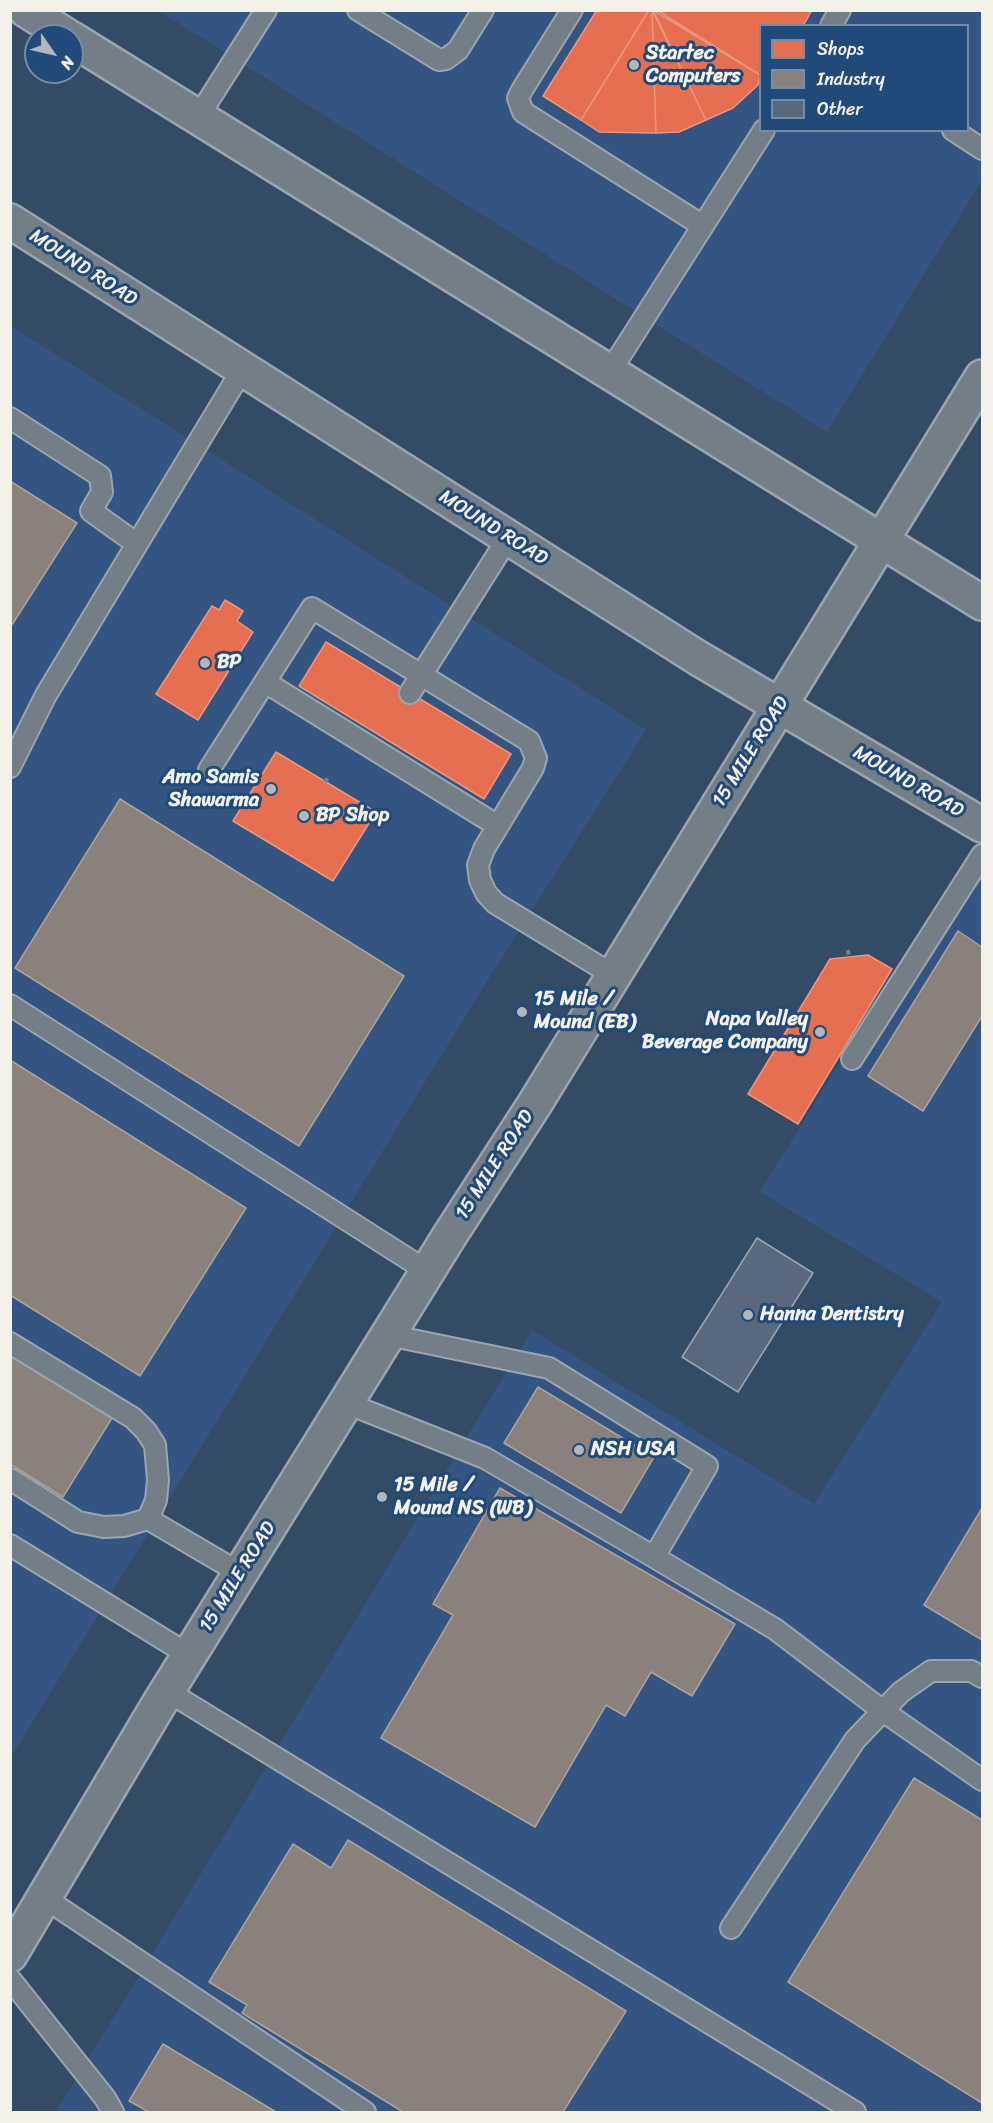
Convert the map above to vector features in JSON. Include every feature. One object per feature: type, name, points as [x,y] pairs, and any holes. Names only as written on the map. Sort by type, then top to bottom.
[{"type":"main road","points":[[26,10],[48,24]]},
{"type":"main road","points":[[84,46],[982,603]]},
{"type":"main road","name":"MOUND ROAD","points":[[10,221],[779,708],[982,825]]},
{"type":"main road","name":"15 MILE ROAD","points":[[10,1955],[167,1691],[427,1271],[534,1105],[982,377]]},
{"type":"main road","points":[[933,795],[982,808]]},
{"type":"lane","points":[[198,117],[266,10]]},
{"type":"lane","points":[[358,10],[439,60],[446,59],[458,50],[483,10]]},
{"type":"lane","points":[[572,10],[518,98],[523,112],[703,226]]},
{"type":"lane","points":[[832,24],[840,10]]},
{"type":"lane","points":[[609,373],[763,132]]},
{"type":"lane","points":[[956,132],[982,149]]},
{"type":"lane","points":[[10,766],[46,695],[242,370]]},
{"type":"lane","points":[[10,418],[100,476],[102,492],[91,511],[96,517],[137,544]]},
{"type":"lane","points":[[410,693],[508,538]]},
{"type":"lane","points":[[209,770],[312,608],[522,735],[534,749],[536,758],[533,768],[498,826],[478,865],[480,880],[486,893],[495,903],[613,975]]},
{"type":"lane","points":[[265,682],[380,744],[498,826]]},
{"type":"lane","points":[[852,1059],[982,855]]},
{"type":"lane","points":[[10,1005],[427,1271]]},
{"type":"lane","points":[[388,1335],[549,1368],[707,1466],[654,1557]]},
{"type":"lane","points":[[10,1343],[133,1418],[146,1431],[158,1457],[156,1500],[148,1519]]},
{"type":"lane","points":[[346,1402],[485,1458],[654,1557],[775,1629],[982,1780]]},
{"type":"lane","points":[[10,1479],[86,1525],[115,1527],[148,1519],[240,1573]]},
{"type":"lane","points":[[10,1545],[189,1656]]},
{"type":"lane","points":[[731,1928],[855,1740],[901,1692],[931,1671],[970,1671],[982,1677]]},
{"type":"lane","points":[[167,1691],[855,2112]]},
{"type":"lane","points":[[45,1899],[365,2112]]},
{"type":"lane","points":[[10,1979],[105,2098],[113,2112]]},
{"type":"path","points":[[326,782],[329,776]]},
{"type":"path","points":[[848,950],[849,957]]},
{"type":"shaded area","points":[[159,11],[982,11],[982,180],[827,432]]},
{"type":"shaded area","points":[[11,326],[646,730],[479,994],[11,1757]]},
{"type":"shaded area","points":[[960,867],[982,880],[982,2112],[56,2112],[532,1330],[814,1504],[942,1302],[760,1192]]},
{"type":"building: Shops","points":[[597,10],[649,10],[581,120],[543,96]]},
{"type":"building: Shops","name":"Startec Computers","points":[[649,10],[652,10],[656,133],[599,132],[581,120]]},
{"type":"building: Shops","points":[[652,10],[706,120],[679,132],[656,133]]},
{"type":"building: Shops","points":[[653,10],[759,74],[758,85],[733,108],[706,120]]},
{"type":"building: Shops","points":[[657,10],[812,10],[804,24],[759,24],[759,74]]},
{"type":"building: Shops","name":"BP","points":[[225,600],[243,611],[237,621],[253,632],[198,720],[156,694],[212,606],[219,610]]},
{"type":"building: Shops","points":[[326,642],[511,754],[484,799],[299,686]]},
{"type":"building: Shops","name":"BP Shop","points":[[276,752],[376,812],[333,881],[233,821]]},
{"type":"building: Shops","name":"Napa Valley Beverage Company","points":[[868,955],[892,969],[798,1124],[748,1094],[830,959]]},
{"type":"building: Industry","points":[[10,481],[77,523],[10,628]]},
{"type":"building: Industry","points":[[120,799],[404,976],[299,1146],[15,968]]},
{"type":"building: Industry","points":[[958,931],[982,947],[982,1016],[923,1111],[868,1076]]},
{"type":"building: Industry","points":[[10,1060],[246,1208],[140,1376],[10,1295]]},
{"type":"building: Industry","points":[[10,1355],[112,1418],[63,1497],[10,1464]]},
{"type":"building: Industry","name":"NSH USA","points":[[538,1387],[654,1457],[621,1513],[504,1443]]},
{"type":"building: Industry","points":[[500,1488],[735,1624],[692,1696],[651,1672],[625,1716],[606,1705],[535,1827],[381,1738],[453,1615],[433,1604]]},
{"type":"building: Industry","points":[[982,1508],[982,1640],[924,1605]]},
{"type":"building: Industry","points":[[914,1778],[982,1820],[982,2103],[788,1982]]},
{"type":"building: Industry","points":[[348,1840],[626,2011],[563,2112],[403,2112],[242,2013],[247,2005],[209,1982],[293,1844],[331,1868]]},
{"type":"building: Industry","points":[[163,2044],[276,2112],[149,2112],[129,2101]]},
{"type":"building: Other","name":"Hanna Dentistry","points":[[757,1238],[813,1273],[738,1392],[682,1357]]},
{"type":"place","name":"Startec Computers","points":[[634,65]]},
{"type":"place","name":"BP","points":[[205,663]]},
{"type":"place","name":"Amo Samis Shawarma","points":[[271,789]]},
{"type":"place","name":"BP Shop","points":[[304,816]]},
{"type":"place","name":"15 Mile / Mound (EB)","points":[[522,1012]]},
{"type":"place","name":"Napa Valley Beverage Company","points":[[820,1032]]},
{"type":"place","name":"Hanna Dentistry","points":[[748,1315]]},
{"type":"place","name":"NSH USA","points":[[579,1450]]},
{"type":"place","name":"15 Mile / Mound NS (WB)","points":[[382,1497]]}]
